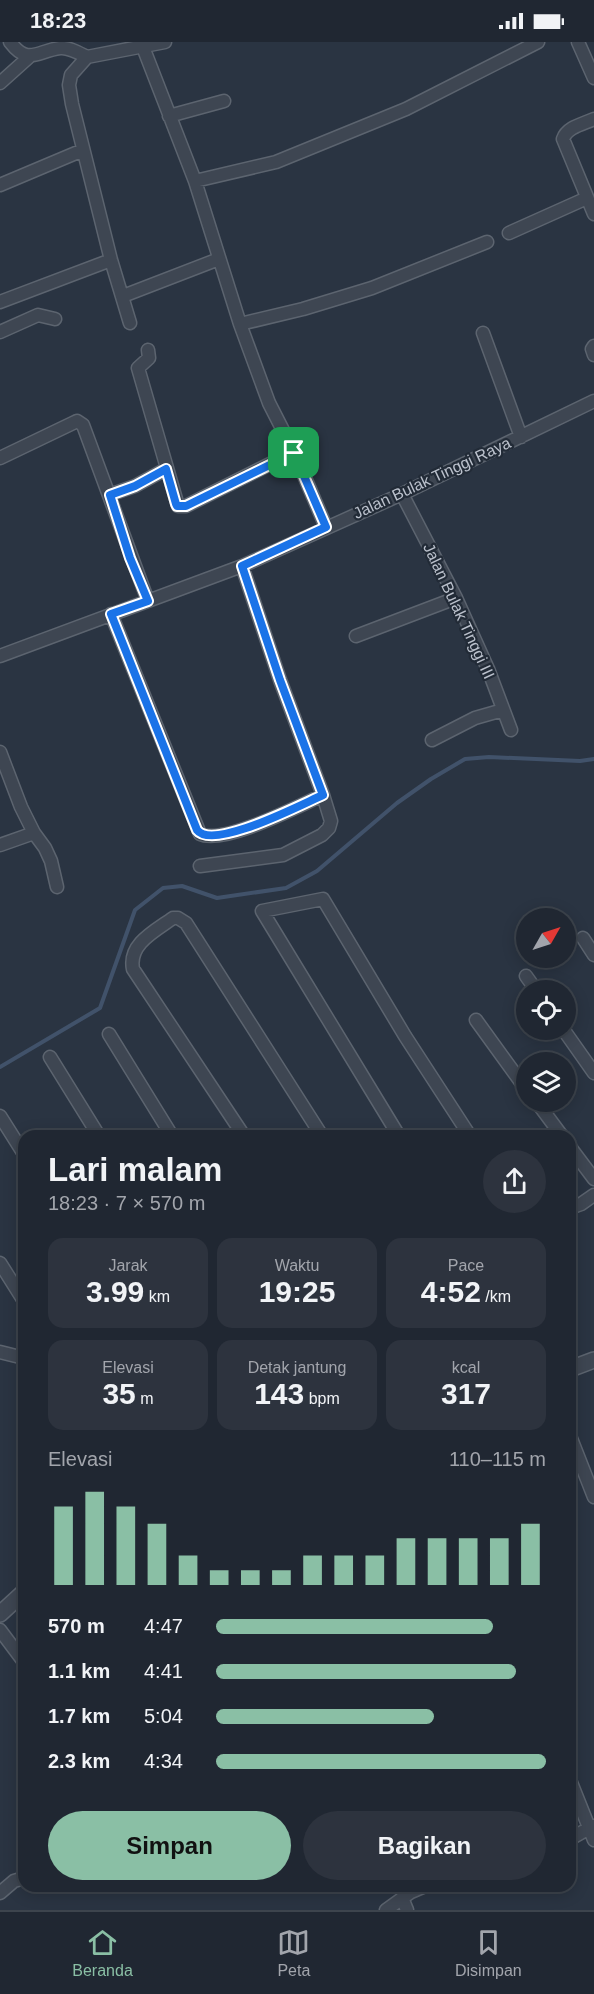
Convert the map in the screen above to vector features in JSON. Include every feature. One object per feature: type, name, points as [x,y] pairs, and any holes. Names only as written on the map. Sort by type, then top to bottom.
[{"type":"street","points":[[10,42],[21,54],[29,57]]},
{"type":"street","points":[[0,83],[29,57],[62,48],[87,57],[165,42]]},
{"type":"street","points":[[195,181],[276,162],[406,109],[538,42]]},
{"type":"street","points":[[578,42],[594,78]]},
{"type":"street","points":[[143,47],[195,181],[240,324],[269,403],[294,453],[326,527]]},
{"type":"street","points":[[87,57],[71,75],[69,85],[72,104],[129,322]]},
{"type":"street","points":[[169,116],[224,100]]},
{"type":"street","points":[[594,119],[570,129],[562,140],[594,214]]},
{"type":"street","points":[[0,185],[83,150]]},
{"type":"street","points":[[509,233],[587,198]]},
{"type":"street","points":[[240,324],[303,309],[372,288],[487,242]]},
{"type":"street","points":[[123,296],[219,259]]},
{"type":"street","points":[[0,302],[111,260]]},
{"type":"street","points":[[0,332],[38,315],[55,319]]},
{"type":"street","points":[[483,333],[521,437]]},
{"type":"street","points":[[594,346],[592,349],[594,355]]},
{"type":"street","points":[[148,350],[149,358],[138,368],[177,506],[186,506],[294,453]]},
{"type":"street","name":"Jalan Bulak Tinggi Raya","points":[[0,656],[242,566],[402,494],[594,401]]},
{"type":"street","points":[[0,458],[73,423],[80,422],[85,428],[130,558],[148,601]]},
{"type":"street","points":[[110,495],[135,486],[166,469]]},
{"type":"street","name":"Jalan Bulak Tinggi III","points":[[402,494],[456,598],[488,669],[511,730]]},
{"type":"street","points":[[200,866],[283,855],[322,835],[329,828],[331,821],[242,566]]},
{"type":"street","points":[[356,636],[456,598]]},
{"type":"street","points":[[111,614],[200,834],[212,837],[239,831],[323,795]]},
{"type":"street","points":[[432,740],[475,718],[503,710]]},
{"type":"street","points":[[0,752],[21,807],[51,861],[57,887]]},
{"type":"street","points":[[0,845],[34,833]]},
{"type":"street","points":[[395,1130],[262,911],[323,899],[405,1036],[466,1130]]},
{"type":"street","points":[[240,1130],[134,969],[134,952],[142,941],[172,918],[186,922],[318,1130]]},
{"type":"street","points":[[583,938],[594,955]]},
{"type":"street","points":[[526,976],[529,980]]},
{"type":"street","points":[[476,1020],[516,1075]]},
{"type":"street","points":[[110,1034],[168,1130]]},
{"type":"street","points":[[571,1040],[594,1073]]},
{"type":"street","points":[[50,1057],[95,1130]]},
{"type":"street","points":[[544,1112],[558,1130]]},
{"type":"street","points":[[0,1116],[18,1144]]},
{"type":"street","points":[[576,1155],[594,1179]]},
{"type":"street","points":[[576,1206],[594,1195]]},
{"type":"street","points":[[0,1263],[18,1292]]},
{"type":"street","points":[[0,1352],[18,1356]]},
{"type":"street","points":[[576,1367],[594,1360]]},
{"type":"street","points":[[576,1451],[594,1497]]},
{"type":"street","points":[[0,1614],[18,1598]]},
{"type":"street","points":[[0,1630],[18,1654]]},
{"type":"street","points":[[576,1793],[591,1827],[594,1840]]},
{"type":"street","points":[[576,1836],[591,1827]]},
{"type":"street","points":[[0,1893],[18,1880]]},
{"type":"street","points":[[386,1910],[404,1904],[418,1892]]},
{"type":"waterway","points":[[0,1067],[100,1008],[135,910],[163,888],[182,886],[217,898],[286,888],[317,871],[397,803],[465,759],[489,757],[580,761],[594,759]]},
{"type":"route","points":[[294,453],[326,527],[242,566],[280,680],[323,795],[239,831],[212,837],[204,836],[197,830],[111,614],[148,601],[130,558],[110,495],[135,486],[166,469],[177,506],[186,506],[294,453]]}]
